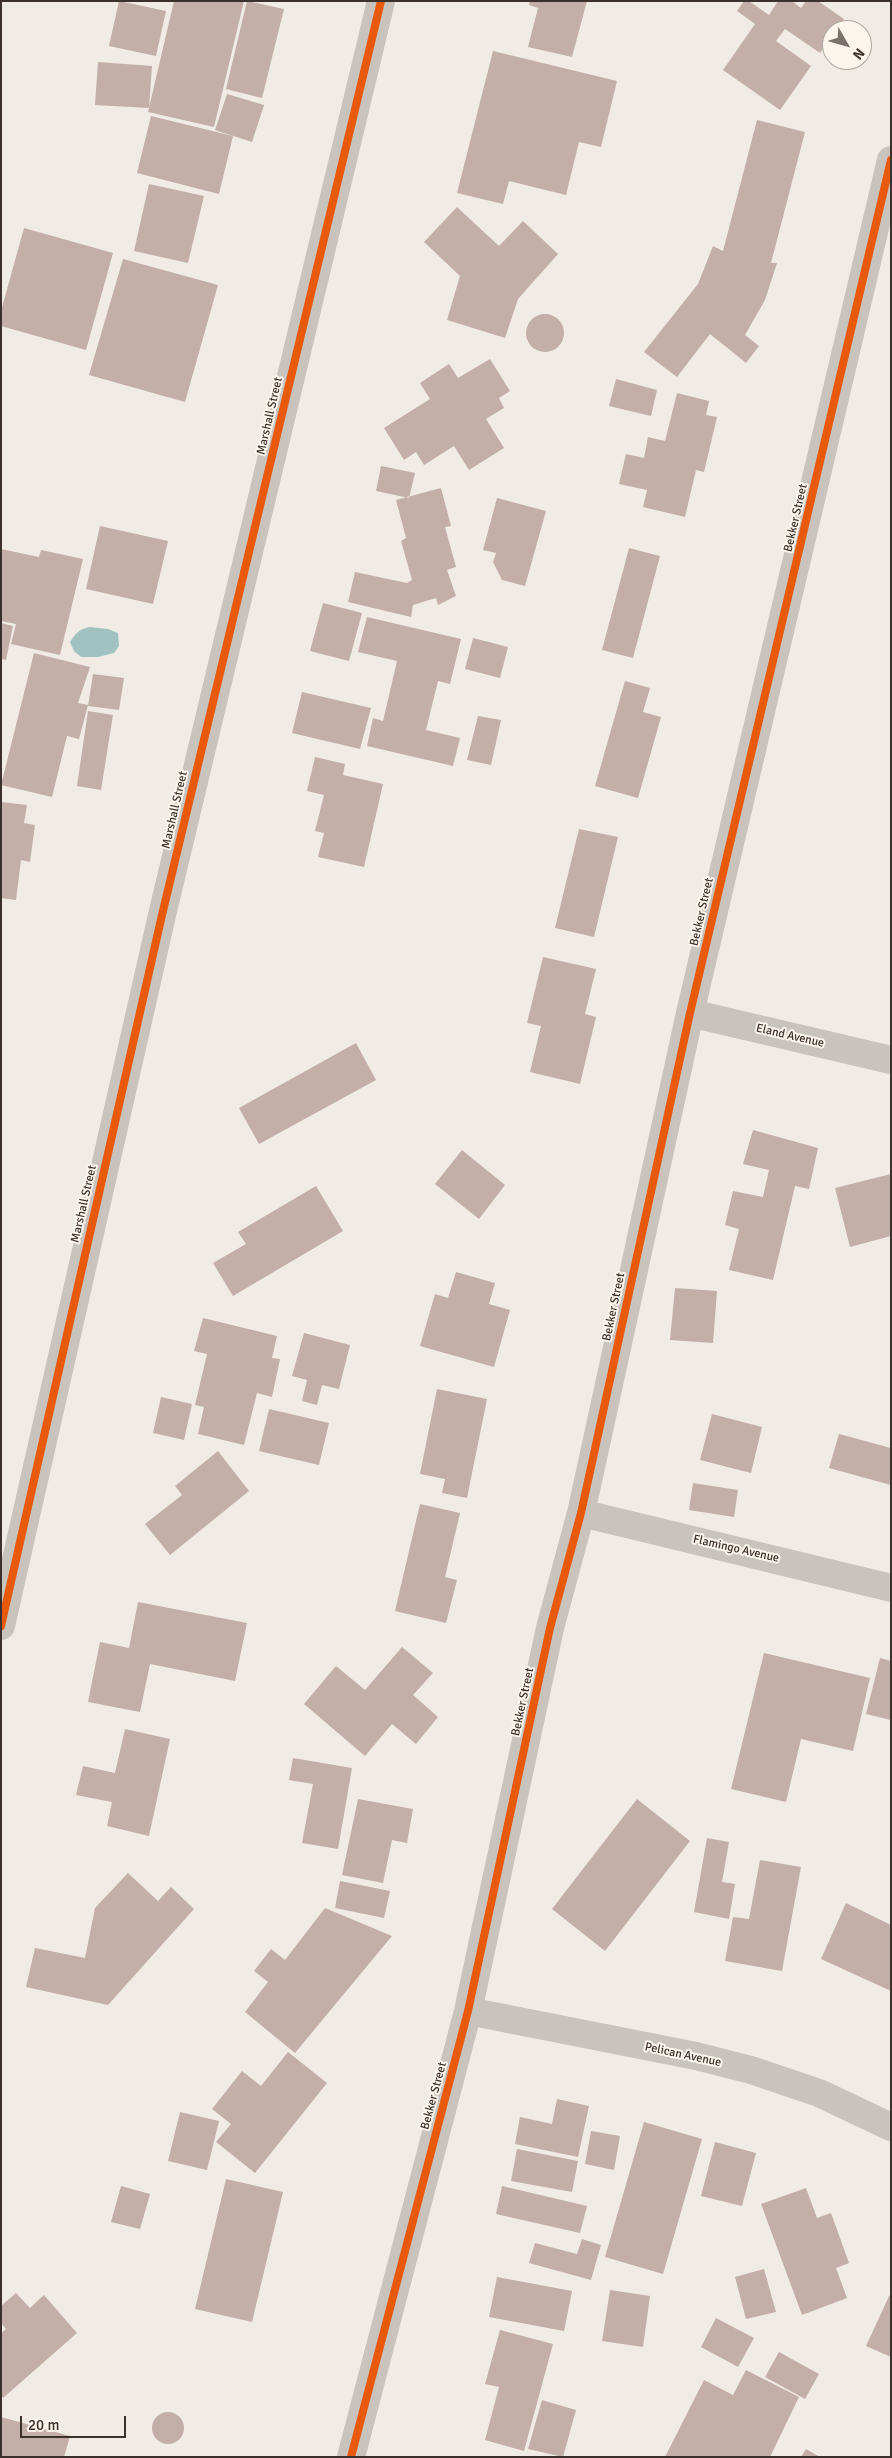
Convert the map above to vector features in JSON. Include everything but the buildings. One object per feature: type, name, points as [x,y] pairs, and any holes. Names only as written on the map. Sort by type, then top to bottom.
[{"type":"street","name":"Marshall Street","points":[[1,1626],[162,915],[381,1]]},
{"type":"street","name":"Bekker Street","points":[[351,2457],[468,2010],[550,1628],[581,1513],[690,1013],[891,160]]},
{"type":"street","name":"Eland Avenue","points":[[690,1013],[891,1060]]},
{"type":"street","name":"Flamingo Avenue","points":[[581,1513],[891,1588]]},
{"type":"street","name":"Pelican Avenue","points":[[468,2010],[696,2056],[751,2070],[819,2093],[891,2127]]},
{"type":"water","points":[[90,627],[108,629],[118,633],[119,646],[114,653],[98,657],[81,657],[74,651],[70,642],[74,636],[83,629]]},
{"type":"cycle path","points":[[1,1626],[162,915],[381,1]]},
{"type":"cycle path","points":[[351,2457],[468,2011],[550,1628],[581,1513],[690,1013],[891,160]]}]
